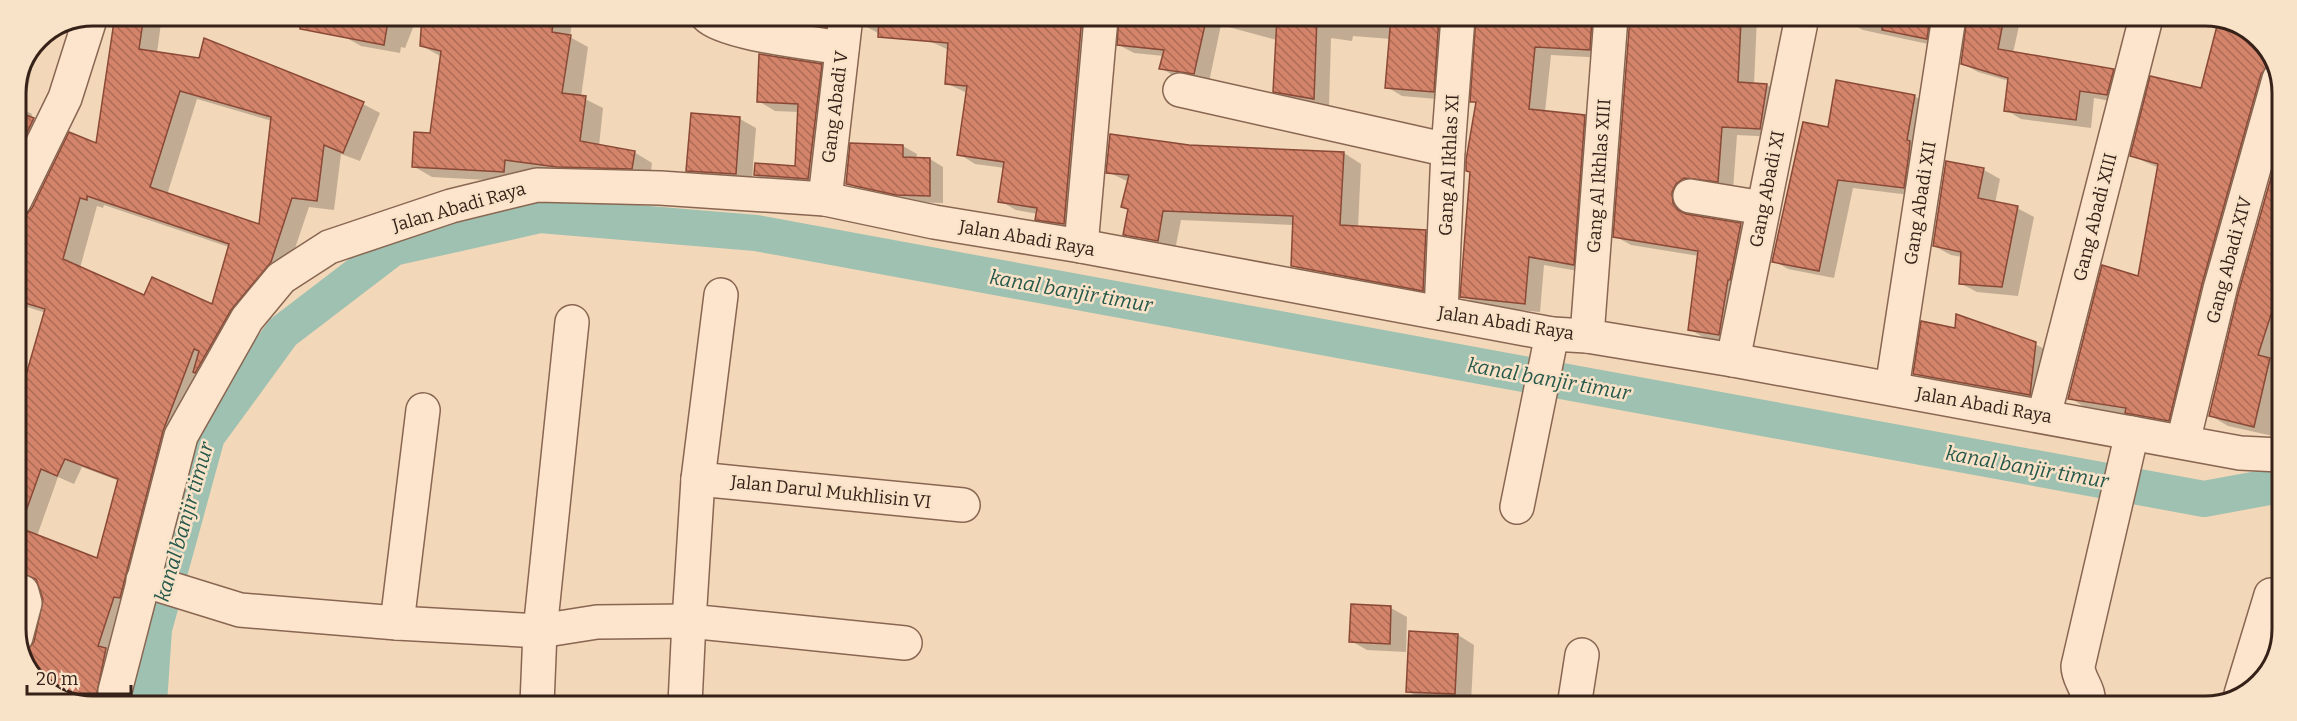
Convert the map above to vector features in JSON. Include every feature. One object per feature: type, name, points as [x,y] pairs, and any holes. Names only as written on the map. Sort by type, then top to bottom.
[{"type":"street","points":[[26,178],[65,98],[88,26]]},
{"type":"street","points":[[725,26],[842,48]]},
{"type":"street","name":"Gang Abadi V","points":[[825,199],[845,26]]},
{"type":"street","points":[[1081,246],[1100,26]]},
{"type":"street","name":"Gang Al Ikhlas XI","points":[[1441,313],[1448,150],[1457,26]]},
{"type":"street","name":"Gang Al Ikhlas XIII","points":[[1587,336],[1610,26]]},
{"type":"street","name":"Gang Abadi XI","points":[[1733,360],[1800,26]]},
{"type":"street","name":"Gang Abadi XII","points":[[1892,388],[1949,26]]},
{"type":"street","name":"Gang Abadi XIII","points":[[2044,416],[2144,26]]},
{"type":"street","points":[[1180,90],[1448,150]]},
{"type":"street","name":"Gang Abadi XIV","points":[[2184,442],[2220,289],[2271,107]]},
{"type":"street","name":"Jalan Abadi Raya","points":[[117,696],[152,582],[181,436],[247,319],[281,278],[329,247],[451,206],[537,185],[660,189],[825,199],[934,222],[1081,246],[1441,313],[1550,348],[1587,336],[2044,416],[2130,445],[2184,442],[2240,453],[2272,455]]},
{"type":"street","points":[[1690,196],[1763,208]]},
{"type":"street","points":[[685,696],[698,478],[721,295]]},
{"type":"street","points":[[537,696],[540,631],[572,322]]},
{"type":"street","points":[[1517,507],[1550,348]]},
{"type":"street","points":[[397,623],[423,410]]},
{"type":"street","points":[[2089,696],[2079,676],[2078,666],[2130,445]]},
{"type":"street","name":"Jalan Darul Mukhlisin VI","points":[[698,478],[963,505]]},
{"type":"street","points":[[152,582],[240,610],[397,623],[540,631],[597,622],[689,621],[906,643]]},
{"type":"street","points":[[2245,682],[2272,595]]},
{"type":"street","points":[[1576,696],[1582,655]]},
{"type":"building","points":[[113,26],[142,26],[139,49],[199,58],[204,38],[364,102],[343,153],[324,145],[317,201],[292,198],[271,262],[231,310],[195,373],[193,372],[199,351],[194,349],[163,431],[120,598],[114,597],[98,646],[106,648],[96,696],[75,693],[59,687],[42,673],[29,648],[34,642],[43,599],[36,579],[26,575],[26,530],[97,558],[118,479],[65,459],[57,476],[41,469],[26,511],[26,375],[45,309],[26,303],[26,215],[32,208],[69,132],[96,143]],"holes":[[[180,91],[271,117],[259,224],[150,187]],[[87,196],[229,244],[212,304],[152,277],[144,295],[63,259],[80,198],[87,200]]]},
{"type":"building","points":[[300,26],[387,26],[384,45],[300,29]]},
{"type":"building","points":[[421,26],[553,26],[552,32],[571,35],[562,93],[586,96],[580,141],[635,151],[632,169],[557,167],[505,160],[504,172],[412,167],[414,132],[430,133],[441,51],[420,46]]},
{"type":"building","points":[[879,26],[1081,26],[1064,224],[1035,220],[1037,208],[998,202],[1004,162],[957,155],[967,86],[945,84],[948,43],[878,37]]},
{"type":"building","points":[[1118,26],[1205,26],[1194,74],[1159,69],[1164,50],[1117,45]]},
{"type":"building","points":[[1277,26],[1317,26],[1314,99],[1273,92]]},
{"type":"building","points":[[1390,26],[1438,26],[1434,92],[1385,88]]},
{"type":"building","points":[[1475,26],[1591,26],[1590,50],[1535,47],[1529,109],[1585,115],[1574,265],[1529,257],[1525,304],[1460,297],[1470,172],[1466,171],[1466,160],[1476,102],[1470,102]]},
{"type":"building","points":[[1629,26],[1741,26],[1738,82],[1767,84],[1760,129],[1722,127],[1718,182],[1684,178],[1676,184],[1672,192],[1673,203],[1678,210],[1686,214],[1741,223],[1719,335],[1688,330],[1698,251],[1613,237]]},
{"type":"building","points":[[1882,26],[1929,26],[1927,39],[1882,30]]},
{"type":"building","points":[[1966,26],[2002,26],[1998,49],[2114,69],[2107,95],[2080,91],[2076,120],[2004,111],[2008,78],[1961,64]]},
{"type":"building","points":[[2217,27],[2242,37],[2252,45],[2267,68],[2261,74],[2202,284],[2169,421],[2125,413],[2126,408],[2068,399],[2102,265],[2138,276],[2158,164],[2130,156],[2150,76],[2201,88]]},
{"type":"building","points":[[759,54],[822,64],[808,179],[754,175],[755,163],[795,166],[798,104],[757,102]]},
{"type":"building","points":[[1836,80],[1915,95],[1907,140],[1910,141],[1904,188],[1838,180],[1819,271],[1772,262],[1803,122],[1828,127]]},
{"type":"building","points":[[691,113],[740,117],[736,174],[686,171]]},
{"type":"building","points":[[26,115],[34,118],[26,134]]},
{"type":"building","points":[[1110,134],[1189,145],[1344,152],[1340,225],[1426,230],[1423,291],[1291,266],[1293,216],[1163,211],[1158,241],[1123,235],[1128,209],[1121,207],[1129,175],[1106,173]]},
{"type":"building","points":[[850,143],[903,145],[903,157],[930,158],[930,196],[896,195],[846,184]]},
{"type":"building","points":[[1946,161],[1984,168],[1978,198],[2018,206],[2002,287],[1959,284],[1961,252],[1933,246]]},
{"type":"building","points":[[2271,177],[2271,313],[2258,355],[2270,358],[2254,427],[2209,416],[2238,294]]},
{"type":"building","points":[[1956,314],[2036,342],[2030,395],[1913,374],[1921,321],[1955,328]]},
{"type":"building","points":[[1351,604],[1391,606],[1390,644],[1349,642]]},
{"type":"building","points":[[1409,631],[1458,634],[1455,694],[1406,692]]},
{"type":"waterway","name":"kanal banjir timur","points":[[149,696],[154,629],[207,436],[283,332],[393,248],[540,215],[756,233],[2204,499],[2272,487]]}]
